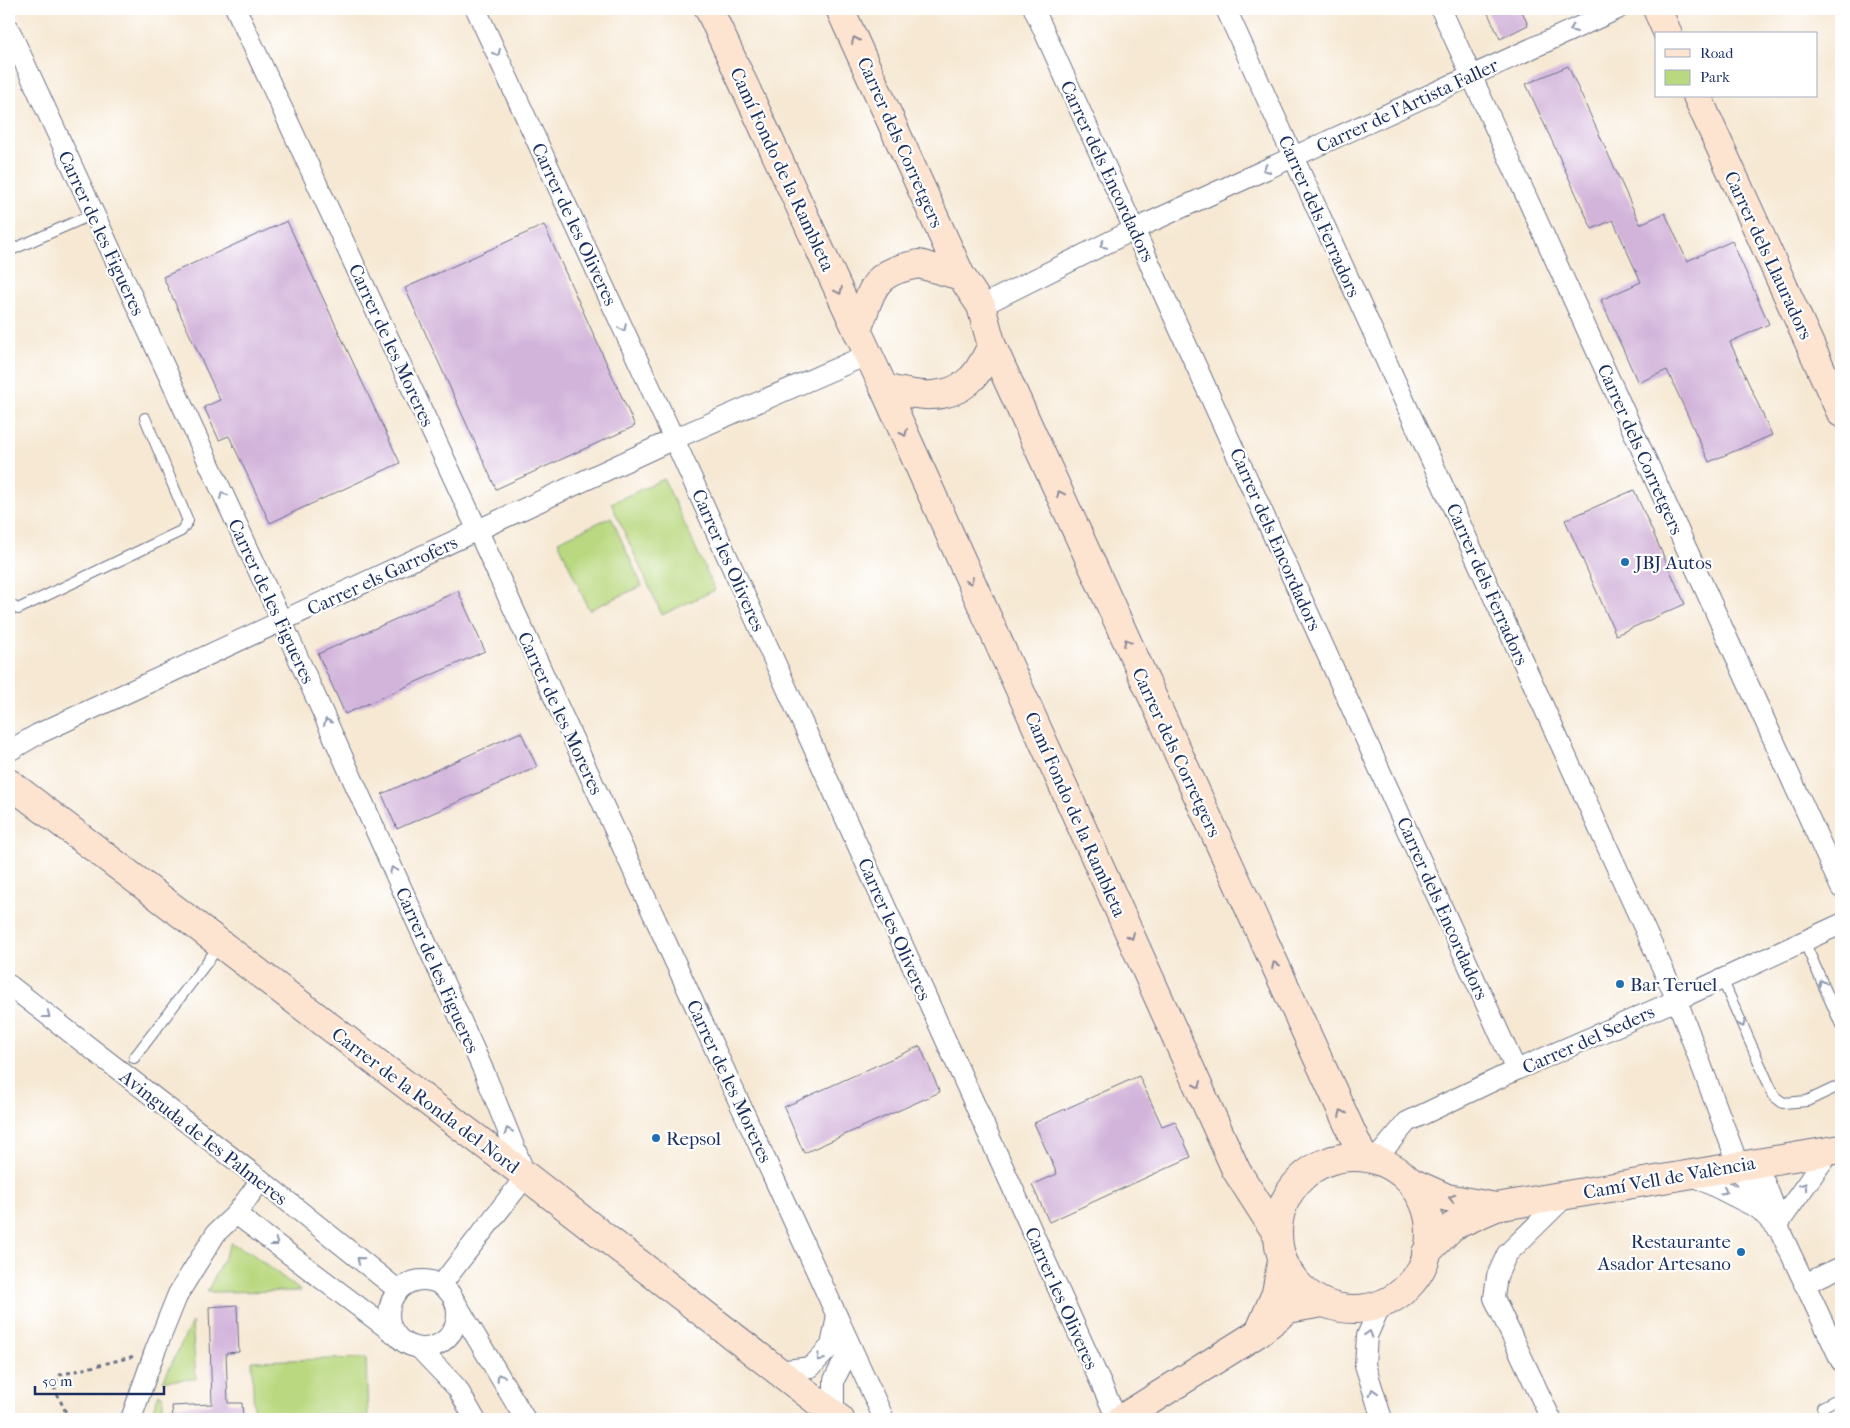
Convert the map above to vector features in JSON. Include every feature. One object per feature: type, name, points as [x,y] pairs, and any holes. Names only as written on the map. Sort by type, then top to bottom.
[{"type":"street","name":"Carrer de les Moreres","points":[[236,9],[478,531],[884,1419]]},
{"type":"street","name":"Carrer de les Oliveres","points":[[476,9],[674,439]]},
{"type":"street","name":"Camí Fondo de la Rambleta","points":[[709,9],[857,330]]},
{"type":"street","name":"Carrer dels Corretgers","points":[[840,9],[961,276]]},
{"type":"street","name":"Carrer dels Encordadors","points":[[1034,9],[1516,1070]]},
{"type":"street","name":"Carrer dels Ferradors","points":[[1226,9],[1677,1000],[1747,1163]]},
{"type":"street","name":"Carrer dels Corretgers","points":[[1441,9],[1841,888]]},
{"type":"street","name":"Carrer de l'Artista Faller","points":[[981,306],[1135,229],[1618,9]]},
{"type":"street","points":[[1657,9],[1667,32]]},
{"type":"street","name":"Carrer de les Figueres","points":[[9,29],[282,622],[481,1064],[526,1176]]},
{"type":"street","name":"Carrer dels Llauradors","points":[[1698,98],[1841,414]]},
{"type":"street","points":[[919,264],[961,276],[981,306],[992,346],[972,379],[949,393],[920,397],[884,388],[857,330],[876,281],[896,268],[919,264]]},
{"type":"street","name":"Carrer dels Corretgers","points":[[992,346],[1369,1158]]},
{"type":"street","name":"Carrer els Garrofers","points":[[9,751],[38,734],[674,439],[867,355]]},
{"type":"street","name":"Camí Fondo de la Rambleta","points":[[884,388],[1236,1170],[1277,1234]]},
{"type":"street","name":"Carrer les Oliveres","points":[[674,439],[1117,1419]]},
{"type":"street","name":"Carrer de la Ronda del Nord","points":[[9,783],[526,1176],[837,1417]]},
{"type":"street","name":"Carrer del Seders","points":[[1369,1158],[1407,1122],[1516,1070],[1677,1000],[1841,924]]},
{"type":"street","name":"Avinguda de les Palmeres","points":[[9,985],[398,1290]]},
{"type":"street","points":[[1780,1227],[1836,1150]]},
{"type":"street","name":"Camí Vell de València","points":[[1426,1253],[1454,1226],[1496,1207],[1747,1163],[1836,1150]]},
{"type":"street","points":[[1336,1158],[1369,1158],[1400,1172],[1411,1182],[1425,1204],[1431,1230],[1423,1267],[1407,1288],[1389,1301],[1381,1304],[1364,1309],[1349,1309],[1323,1303],[1296,1283],[1282,1260],[1277,1234],[1284,1201],[1300,1179],[1312,1169],[1336,1158]]},
{"type":"street","points":[[1747,1163],[1759,1209]]},
{"type":"street","points":[[1747,1163],[1768,1187],[1780,1227],[1804,1284],[1841,1361]]},
{"type":"street","points":[[1688,1174],[1759,1209],[1780,1227]]},
{"type":"street","points":[[448,1292],[526,1176]]},
{"type":"street","points":[[131,1419],[178,1294],[216,1233],[236,1214],[260,1180]]},
{"type":"street","name":"Camí Vell de València","points":[[1411,1182],[1447,1198],[1496,1207]]},
{"type":"street","points":[[1551,1419],[1494,1298],[1497,1276],[1507,1254],[1568,1194]]},
{"type":"street","points":[[236,1214],[400,1339],[419,1348],[457,1388],[474,1419]]},
{"type":"street","points":[[1258,1333],[1276,1293],[1282,1260]]},
{"type":"street","points":[[1804,1284],[1841,1267]]},
{"type":"street","points":[[400,1339],[392,1329],[389,1320],[389,1308],[398,1290],[408,1283],[418,1280],[430,1280],[448,1292],[524,1419]]},
{"type":"street","points":[[419,1348],[437,1345],[447,1338],[456,1323],[457,1311],[448,1292]]},
{"type":"street","points":[[1122,1419],[1258,1333],[1288,1310],[1323,1303]]},
{"type":"street","points":[[1381,1304],[1367,1336],[1365,1365],[1382,1419]]},
{"type":"street","points":[[778,1371],[811,1367],[831,1346],[837,1316]]},
{"type":"street","points":[[837,1417],[834,1380],[850,1347]]},
{"type":"lane","points":[[9,251],[94,214]]},
{"type":"lane","points":[[9,604],[18,609],[181,531],[188,521],[145,418]]},
{"type":"lane","points":[[1804,941],[1841,1025]]},
{"type":"lane","points":[[134,1058],[220,944]]},
{"type":"lane","points":[[1722,979],[1774,1096],[1783,1103],[1808,1101],[1841,1085]]},
{"type":"lane","points":[[1822,1406],[1841,1397]]},
{"type":"path","points":[[69,1419],[54,1387],[60,1375],[155,1351]]},
{"type":"green space","points":[[664,479],[715,590],[662,615],[611,503]]},
{"type":"green space","points":[[611,517],[642,586],[589,610],[558,541]]},
{"type":"green space","points":[[231,1243],[251,1253],[301,1291],[207,1292]]},
{"type":"green space","points":[[192,1322],[196,1379],[163,1381]]},
{"type":"green space","points":[[366,1358],[368,1419],[254,1419],[252,1361]]},
{"type":"green space","points":[[159,1394],[163,1396],[163,1419],[149,1419]]},
{"type":"building","points":[[1486,9],[1521,9],[1528,25],[1500,39]]},
{"type":"building","points":[[1568,66],[1640,224],[1665,213],[1687,261],[1732,241],[1769,324],[1730,342],[1772,435],[1709,462],[1667,370],[1638,383],[1601,300],[1641,282],[1613,220],[1592,229],[1526,84]]},
{"type":"building","points":[[287,221],[400,463],[270,523],[229,436],[219,440],[204,407],[220,400],[163,277]]},
{"type":"building","points":[[544,225],[635,426],[496,489],[405,288]]},
{"type":"building","name":"JBJ Autos","points":[[1634,490],[1685,604],[1616,635],[1565,520]]},
{"type":"building","points":[[458,591],[485,651],[345,714],[318,654]]},
{"type":"building","points":[[521,732],[537,767],[397,829],[382,794]]},
{"type":"building","points":[[920,1046],[940,1092],[804,1153],[784,1107]]},
{"type":"building","points":[[1139,1076],[1162,1126],[1175,1121],[1191,1157],[1049,1222],[1032,1185],[1057,1174],[1034,1123]]},
{"type":"building","points":[[237,1305],[239,1352],[226,1353],[228,1403],[242,1403],[243,1419],[173,1419],[172,1406],[212,1404],[209,1307]]},
{"type":"place","name":"JBJ Autos","points":[[1625,562]]},
{"type":"place","name":"Bar Teruel","points":[[1620,984]]},
{"type":"place","name":"Repsol","points":[[656,1138]]},
{"type":"place","name":"Restaurante Asador Artesano","points":[[1741,1252]]}]
